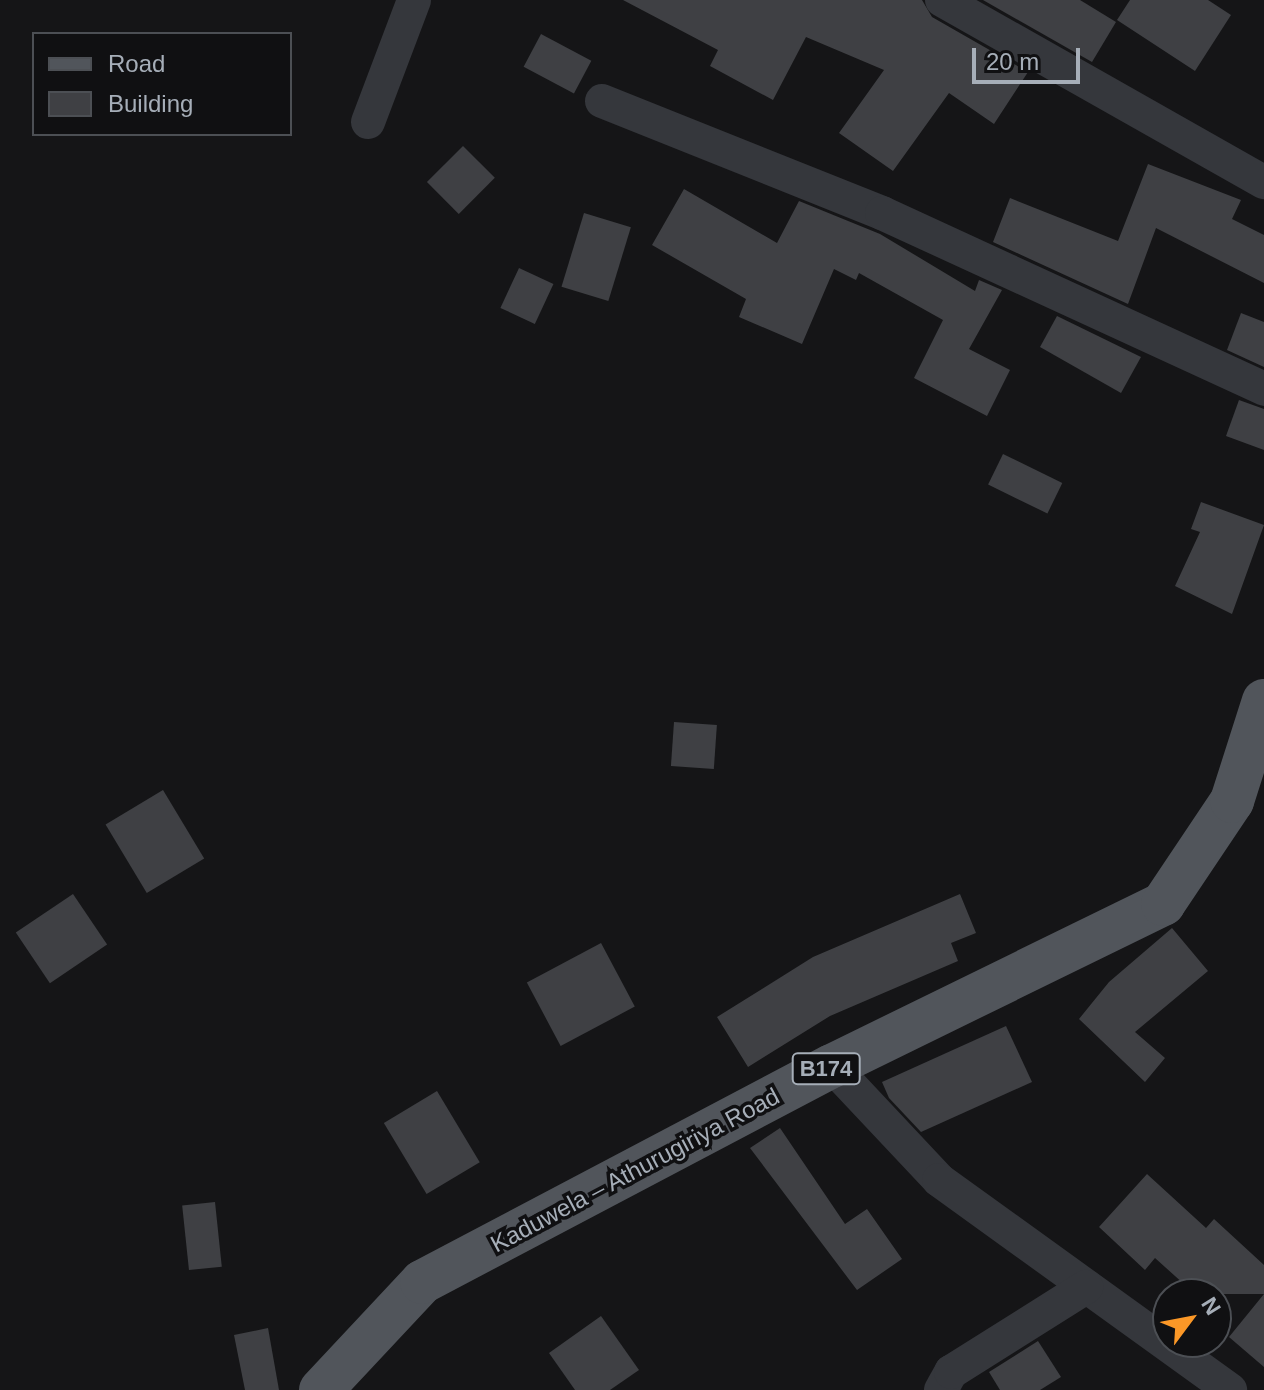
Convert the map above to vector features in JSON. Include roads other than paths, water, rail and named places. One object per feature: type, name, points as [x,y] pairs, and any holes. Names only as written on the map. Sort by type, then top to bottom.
[{"type":"main road","name":"Kaduwela – Athurugiriya Road","points":[[321,1390],[422,1282],[832,1066],[1163,904],[1232,801],[1257,750],[1264,701]]},
{"type":"street","points":[[368,122],[414,0]]},
{"type":"street","points":[[942,0],[1264,182]]},
{"type":"street","points":[[602,101],[882,213],[1264,389]]},
{"type":"street","points":[[832,1066],[939,1180],[1230,1390]]},
{"type":"street","points":[[941,1390],[951,1372],[1086,1287]]}]
